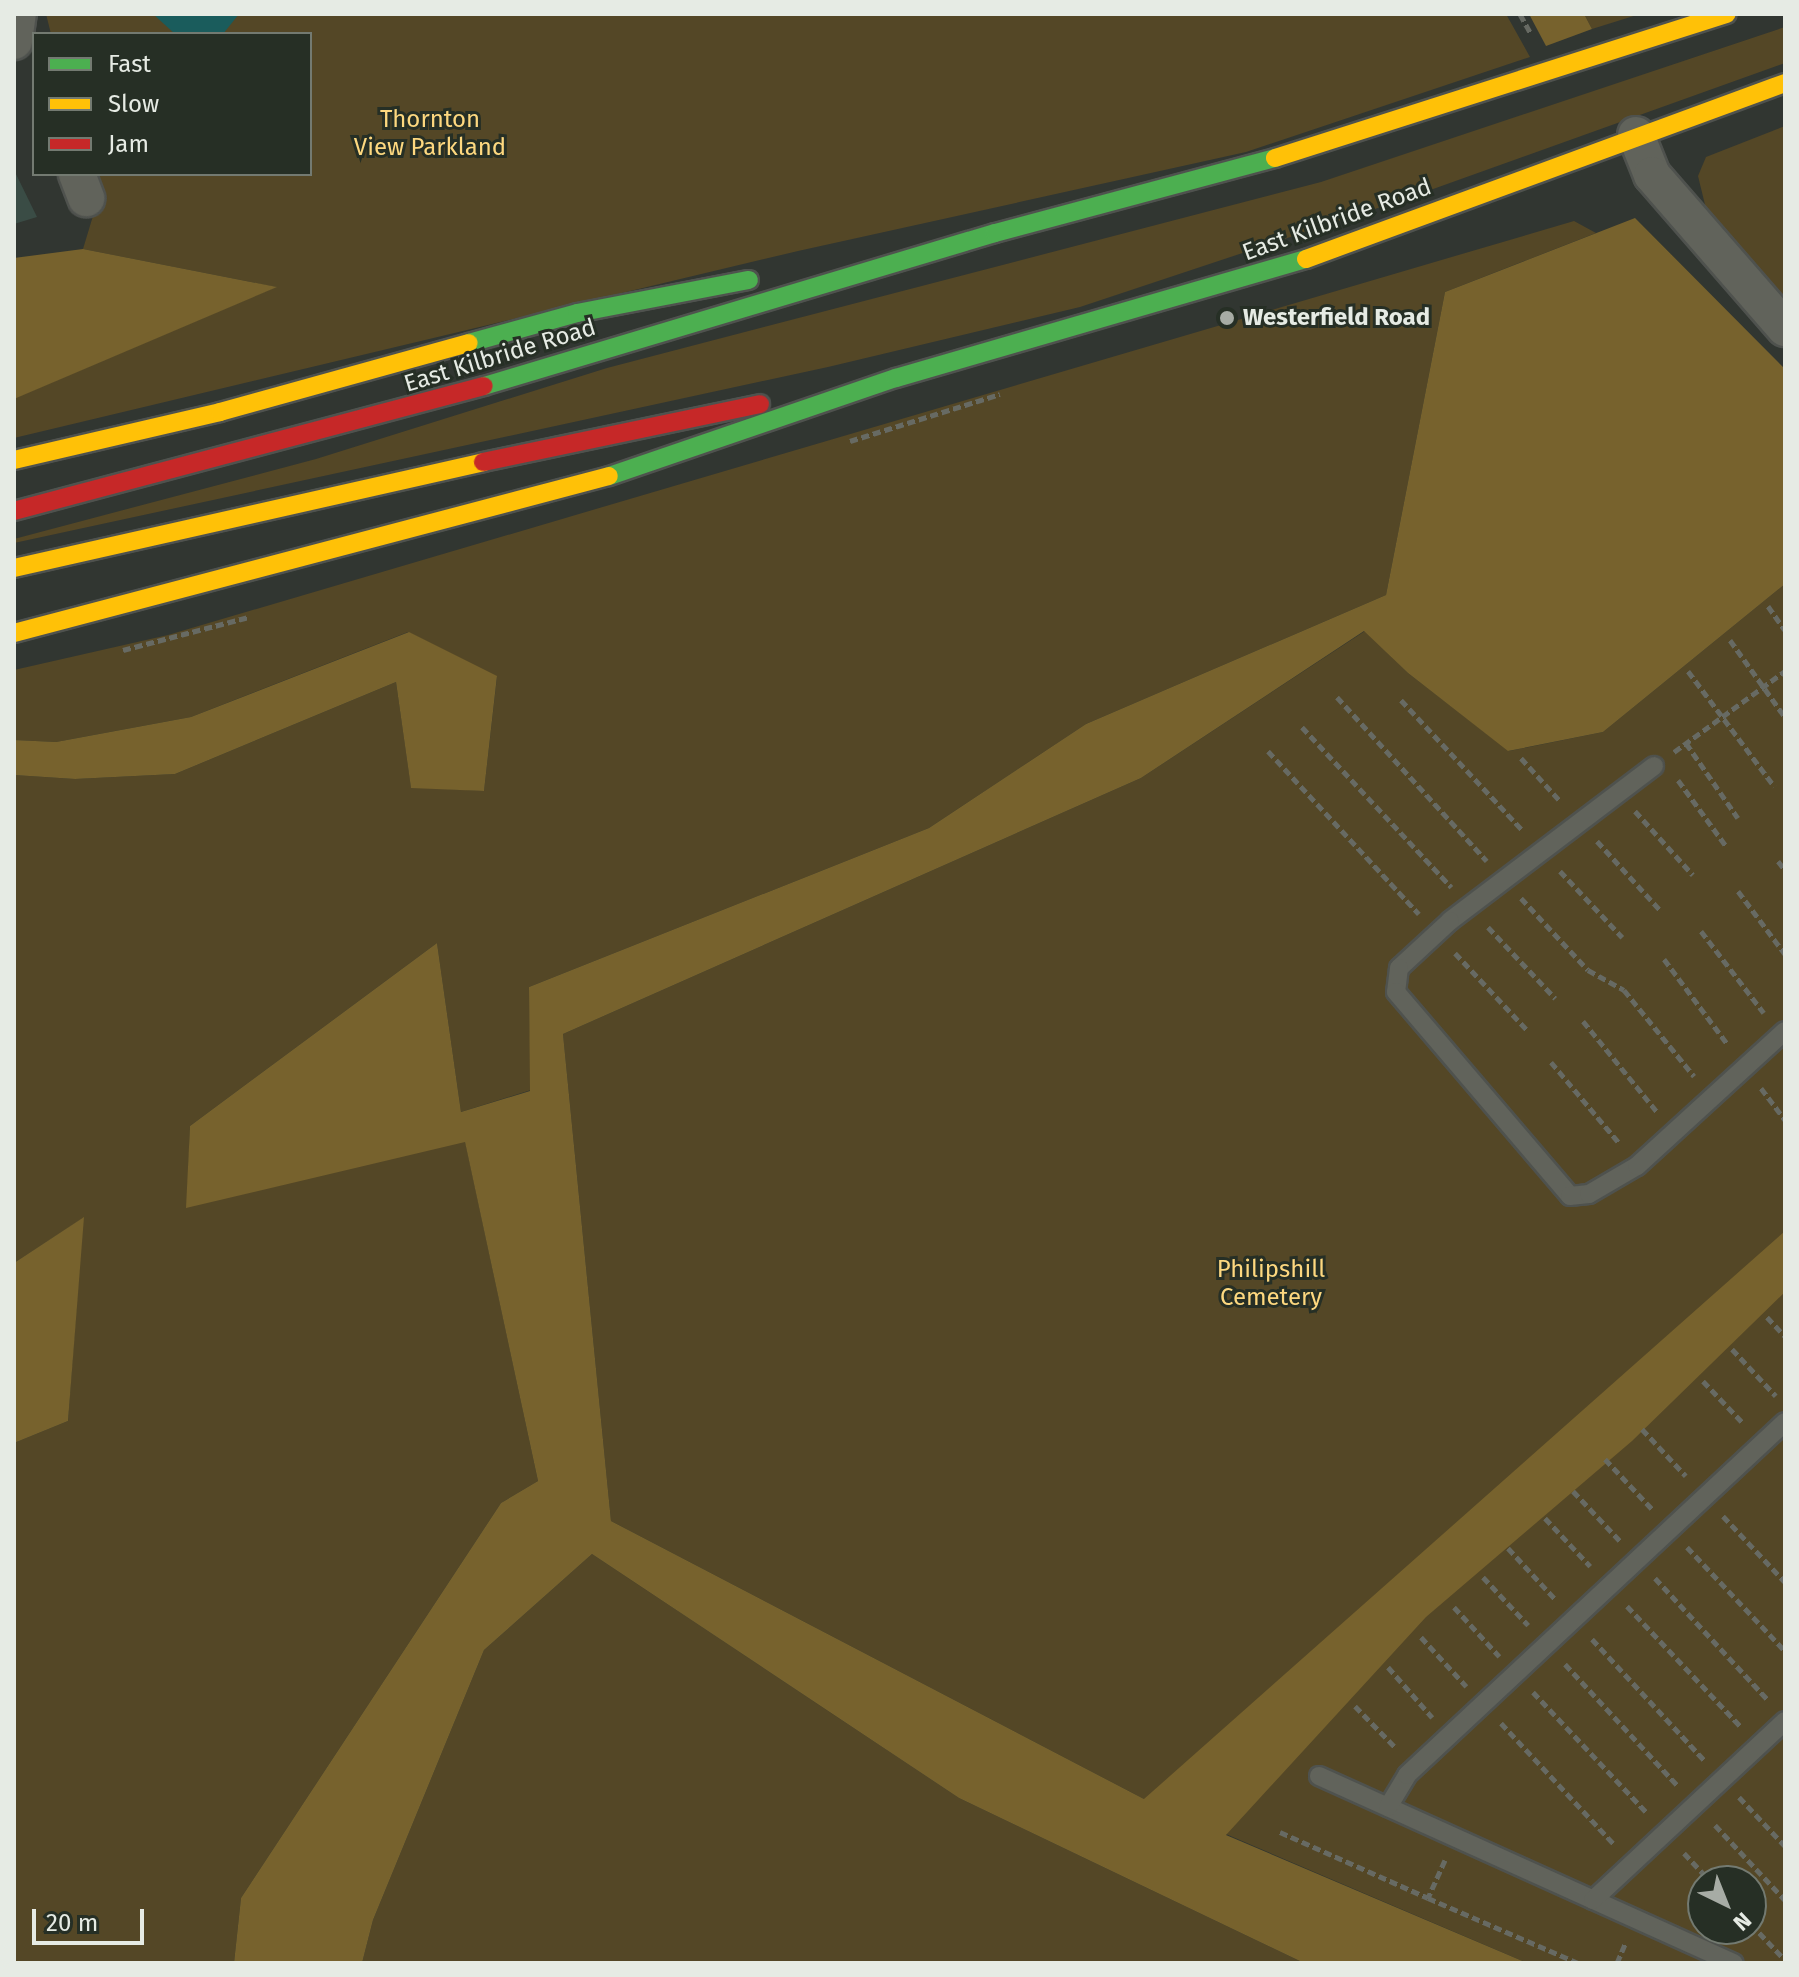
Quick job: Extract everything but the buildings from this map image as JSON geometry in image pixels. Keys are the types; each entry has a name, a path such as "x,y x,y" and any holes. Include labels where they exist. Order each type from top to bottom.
{"main road":[{"name":"East Kilbride Road","path":"14,511 103,492 368,421 995,233 1303,151 1727,14"},
{"name":"East Kilbride Road","path":"14,633 658,463 896,378 1272,272 1636,135 1785,83"},
{"name":"East Kilbride Road","path":"794,271 995,233"},
{"name":"East Kilbride Road","path":"14,460 220,412 577,313 763,277"},
{"name":"East Kilbride Road","path":"14,568 650,425 896,378"}],"street":[{"path":"1636,135 1652,175 1785,328"}],"lane":[{"path":"1659,763 1437,933 1399,968 1396,992 1443,1051 1570,1196 1589,1194 1637,1166 1783,1033"},
{"path":"1388,1807 1415,1768 1785,1422"},
{"path":"1593,1900 1758,1746 1780,1714"},
{"path":"1319,1776 1734,1963"}],"path":[{"path":"1768,606 1785,630"},
{"path":"1730,640 1785,717"},
{"path":"1688,671 1774,786"},
{"path":"1726,846 1659,763 1785,671"},
{"path":"1401,700 1622,937"},
{"path":"1302,727 1555,998"},
{"path":"1686,743 1738,818"},
{"path":"1268,751 1528,1031"},
{"path":"1619,792 1693,875"},
{"path":"1778,861 1785,870"},
{"path":"1738,891 1785,954"},
{"path":"1701,931 1783,1033"},
{"path":"1664,959 1785,1120"},
{"path":"1583,1021 1674,1132"},
{"path":"1551,1062 1637,1166"},
{"path":"1767,1317 1785,1336"},
{"path":"1732,1349 1785,1405"},
{"path":"1605,1459 1785,1651"},
{"path":"1573,1491 1780,1714"},
{"path":"1545,1518 1758,1746"},
{"path":"1508,1548 1785,1846"},
{"path":"1483,1577 1785,1900"},
{"path":"1454,1607 1695,1865"},
{"path":"1421,1637 1632,1864"},
{"path":"1388,1667 1449,1736"},
{"path":"1355,1706 1415,1768"},
{"path":"1280,1832 1578,1963"},
{"path":"1428,1898 1456,1838"},
{"path":"1767,1941 1785,1960"}],"green space":[{"name":"Thornton View Parkland","path":"46,14 1506,14 1530,57 1246,152 798,251 14,438 15,398 276,287 83,249 99,196 94,176 312,176 312,32 50,32"},
{"path":"1584,14 1640,14 1592,29"},
{"path":"1785,27 1785,63 1408,198 1080,307 828,367 14,543 14,539 316,459 607,368 1321,182"},
{"path":"1785,126 1785,304 1710,225 1698,176 1706,157"},
{"path":"1574,221 1596,233 1445,292 1386,595 1086,724 929,828 529,987 531,1090 461,1112 437,943 190,1126 187,1207 465,1141 538,1481 501,1503 241,1898 234,1963 14,1963 14,1443 68,1421 83,1218 14,1263 14,775 75,779 175,774 396,682 411,787 484,791 497,677 408,632 191,717 56,742 14,740 14,670 168,635"},
{"name":"Philipshill Cemetery","path":"1785,584 1785,1963 1527,1963 1144,1799 611,1521 563,1034 1141,778 1365,631 1408,673 1509,751 1603,732"},
{"path":"592,1554 959,1798 1304,1963 362,1963 373,1920 484,1650"}],"shaded area":[{"path":"1529,14 1584,14 1592,29 1546,46"},
{"path":"1635,218 1785,369 1785,584 1603,732 1508,751 1408,673 1364,631 1141,778 563,1034 611,1521 1144,1799 1785,1231 1785,1292 1632,1441 1426,1617 1226,1835 1527,1963 1304,1963 959,1798 592,1554 484,1650 373,1920 362,1963 234,1963 241,1898 501,1503 538,1481 465,1142 186,1208 190,1126 437,943 461,1112 530,1091 529,987 929,828 1086,724 1386,595 1445,292"},
{"path":"83,249 277,287 14,399 14,258"},
{"path":"409,632 497,676 484,791 411,788 396,682 175,774 75,779 14,775 14,740 56,742 191,717"},
{"path":"84,1217 68,1421 14,1443 14,1263"}],"water":[{"path":"153,14 239,14 225,32 173,32"}],"traffic: fast":[{"path":"484,386 995,233 1275,158"},
{"path":"609,476 896,378 1306,259"},
{"path":"469,343 577,313 749,280"}],"traffic: slow":[{"path":"1275,158 1727,14"},
{"path":"1306,259 1785,83"},
{"path":"14,460 220,412 469,343"},
{"path":"14,568 483,462"},
{"path":"14,633 609,476"}],"traffic: jam":[{"path":"14,511 484,386"},
{"path":"483,462 760,404"}],"place":[{"name":"Westerfield Road","path":"1227,318"}]}
